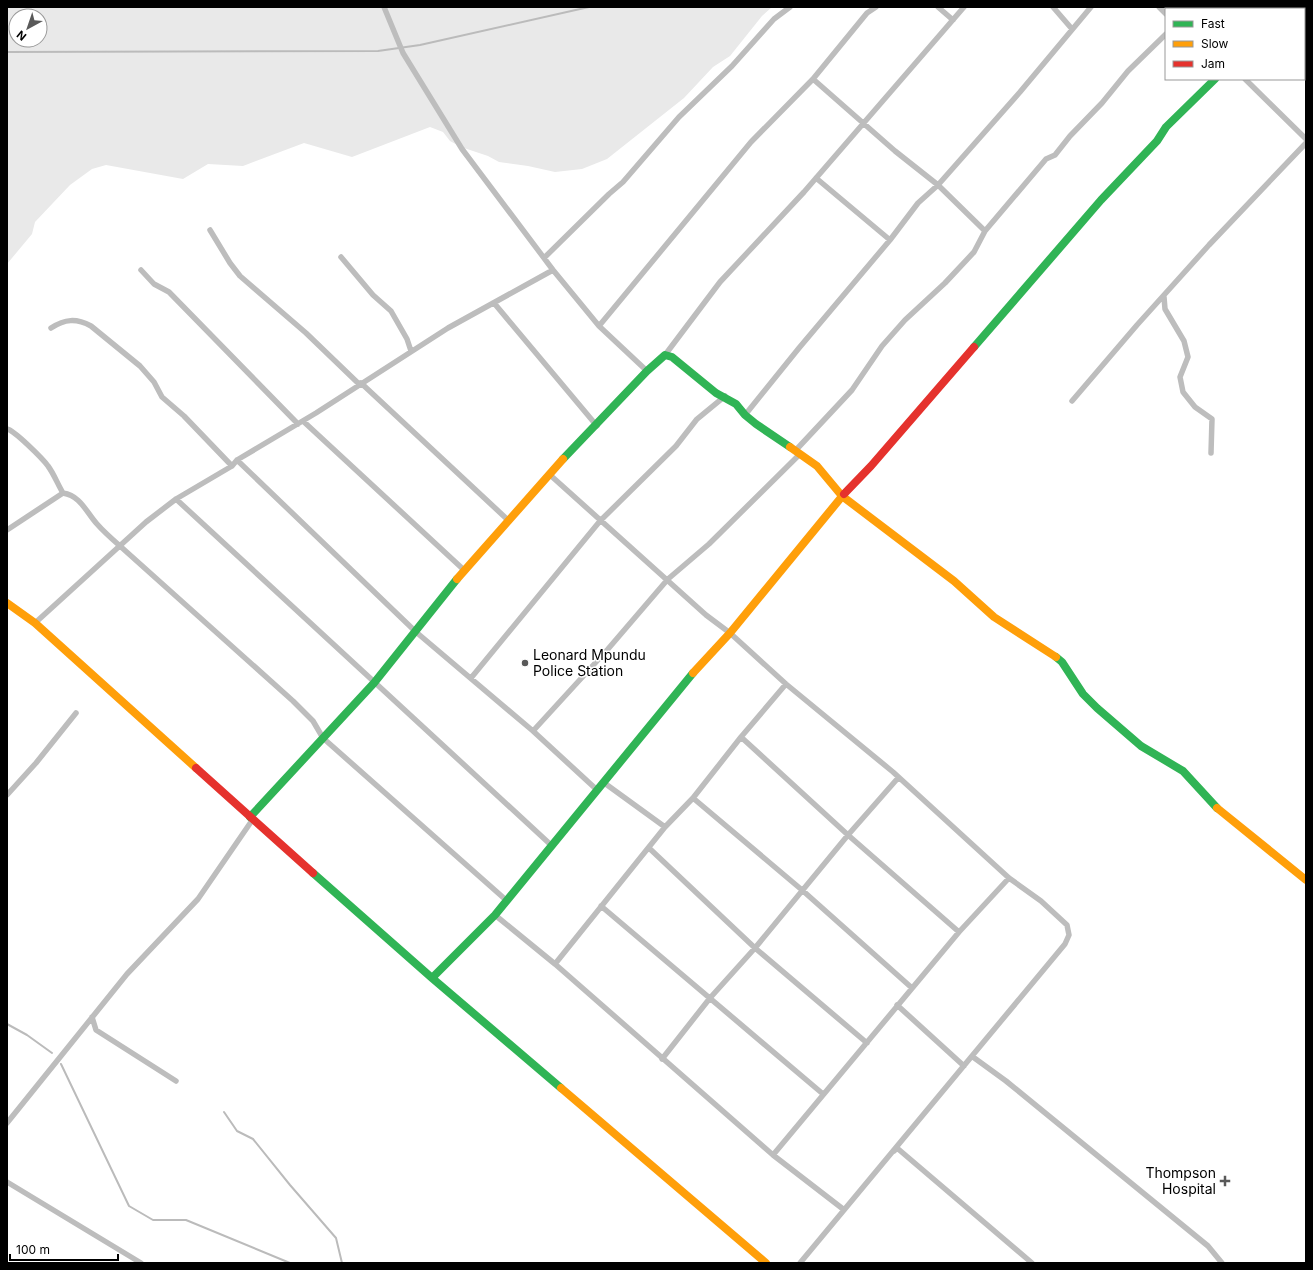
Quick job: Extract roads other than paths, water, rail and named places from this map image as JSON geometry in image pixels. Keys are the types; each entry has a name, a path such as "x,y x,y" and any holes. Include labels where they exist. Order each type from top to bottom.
{"street":[{"path":"384,7 403,53 462,149 553,270 598,326 648,370"},
{"path":"544,258 623,182 679,117 732,66 774,19 790,7"},
{"path":"598,326 752,142 814,79 867,13 876,7"},
{"path":"938,7 953,20"},
{"path":"7,1123 127,974 198,899 252,818 374,683 464,570 509,521 549,474 597,426 648,370 665,355 720,282 816,178 964,7"},
{"path":"1053,7 1072,29"},
{"path":"745,415 890,240 918,203 938,184 1020,92 1091,7"},
{"path":"533,731 608,649 668,579 709,544 798,453 852,390 887,341 974,252 985,231 1046,159 1055,155 1070,136 1102,103 1128,71 1165,35"},
{"path":"814,79 916,169 938,184 985,231"},
{"path":"1206,88 1210,80"},
{"path":"432,978 494,915 596,789 708,655 730,633 842,496 871,466 1101,200 1157,141 1166,127 1214,80"},
{"path":"1246,80 1306,140"},
{"path":"1072,401 1129,333 1306,143"},
{"path":"816,178 890,240"},
{"path":"210,230 230,263 240,276 306,333 509,521"},
{"path":"341,257 373,295 391,311 407,339 410,351"},
{"path":"141,270 154,284 169,292 300,422 464,570"},
{"path":"35,623 120,546 176,498 232,466 237,460 300,422 410,351 553,270"},
{"path":"1164,297 1165,309 1184,341 1188,357 1180,377 1183,392 1194,407 1212,419 1211,453"},
{"path":"494,303 597,426"},
{"path":"51,328 68,320 84,322 91,326 140,366 154,382 162,397 184,416 232,466"},
{"path":"665,355 672,357 716,393 725,396 736,404 745,415 816,466 842,496 954,581 994,617 1056,656 1083,694 1097,708 1141,746 1182,771 1212,802 1306,880"},
{"path":"471,678 600,521 676,446 698,419 725,396"},
{"path":"7,430 11,430 23,440 48,466 63,493 70,495 82,503 97,524 120,546 313,721 323,738 506,900"},
{"path":"237,460 416,632 533,731 596,789"},
{"path":"549,474 600,521 668,579 706,615 730,633 786,684 893,772 1009,878 1041,901 1067,926 1069,935 1065,944 973,1057 800,1263"},
{"path":"7,530 63,493"},
{"path":"176,498 374,683 551,845"},
{"path":"7,603 35,623 432,978 766,1263"},
{"path":"555,964 665,827 693,798 741,737 786,684"},
{"path":"7,795 44,754 76,713"},
{"path":"741,737 848,835 959,932"},
{"path":"662,1059 710,998 755,948 848,835 898,778"},
{"path":"603,782 665,827"},
{"path":"693,798 802,890 912,988"},
{"path":"649,848 755,948 867,1043"},
{"path":"773,1155 867,1043 896,1005 959,932 1009,878"},
{"path":"601,906 823,1094"},
{"path":"494,915 555,964 773,1155 844,1209"},
{"path":"896,1005 964,1066"},
{"path":"92,1017 96,1030 176,1081"},
{"path":"973,1057 1006,1081 1208,1246 1222,1263"},
{"path":"892,1152 897,1148 1032,1263"},
{"path":"7,1182 141,1263"}],"waterway":[{"path":"7,52 378,51 420,45 589,7"},
{"path":"7,1024 27,1035 52,1053"},
{"path":"61,1064 129,1206 153,1220 186,1220 290,1263"},
{"path":"224,1112 237,1131 253,1139 336,1238 342,1263"}],"place":[{"name":"Leonard Mpundu Police Station","path":"525,663"},
{"name":"Thompson Hospital","path":"1225,1181"}]}
